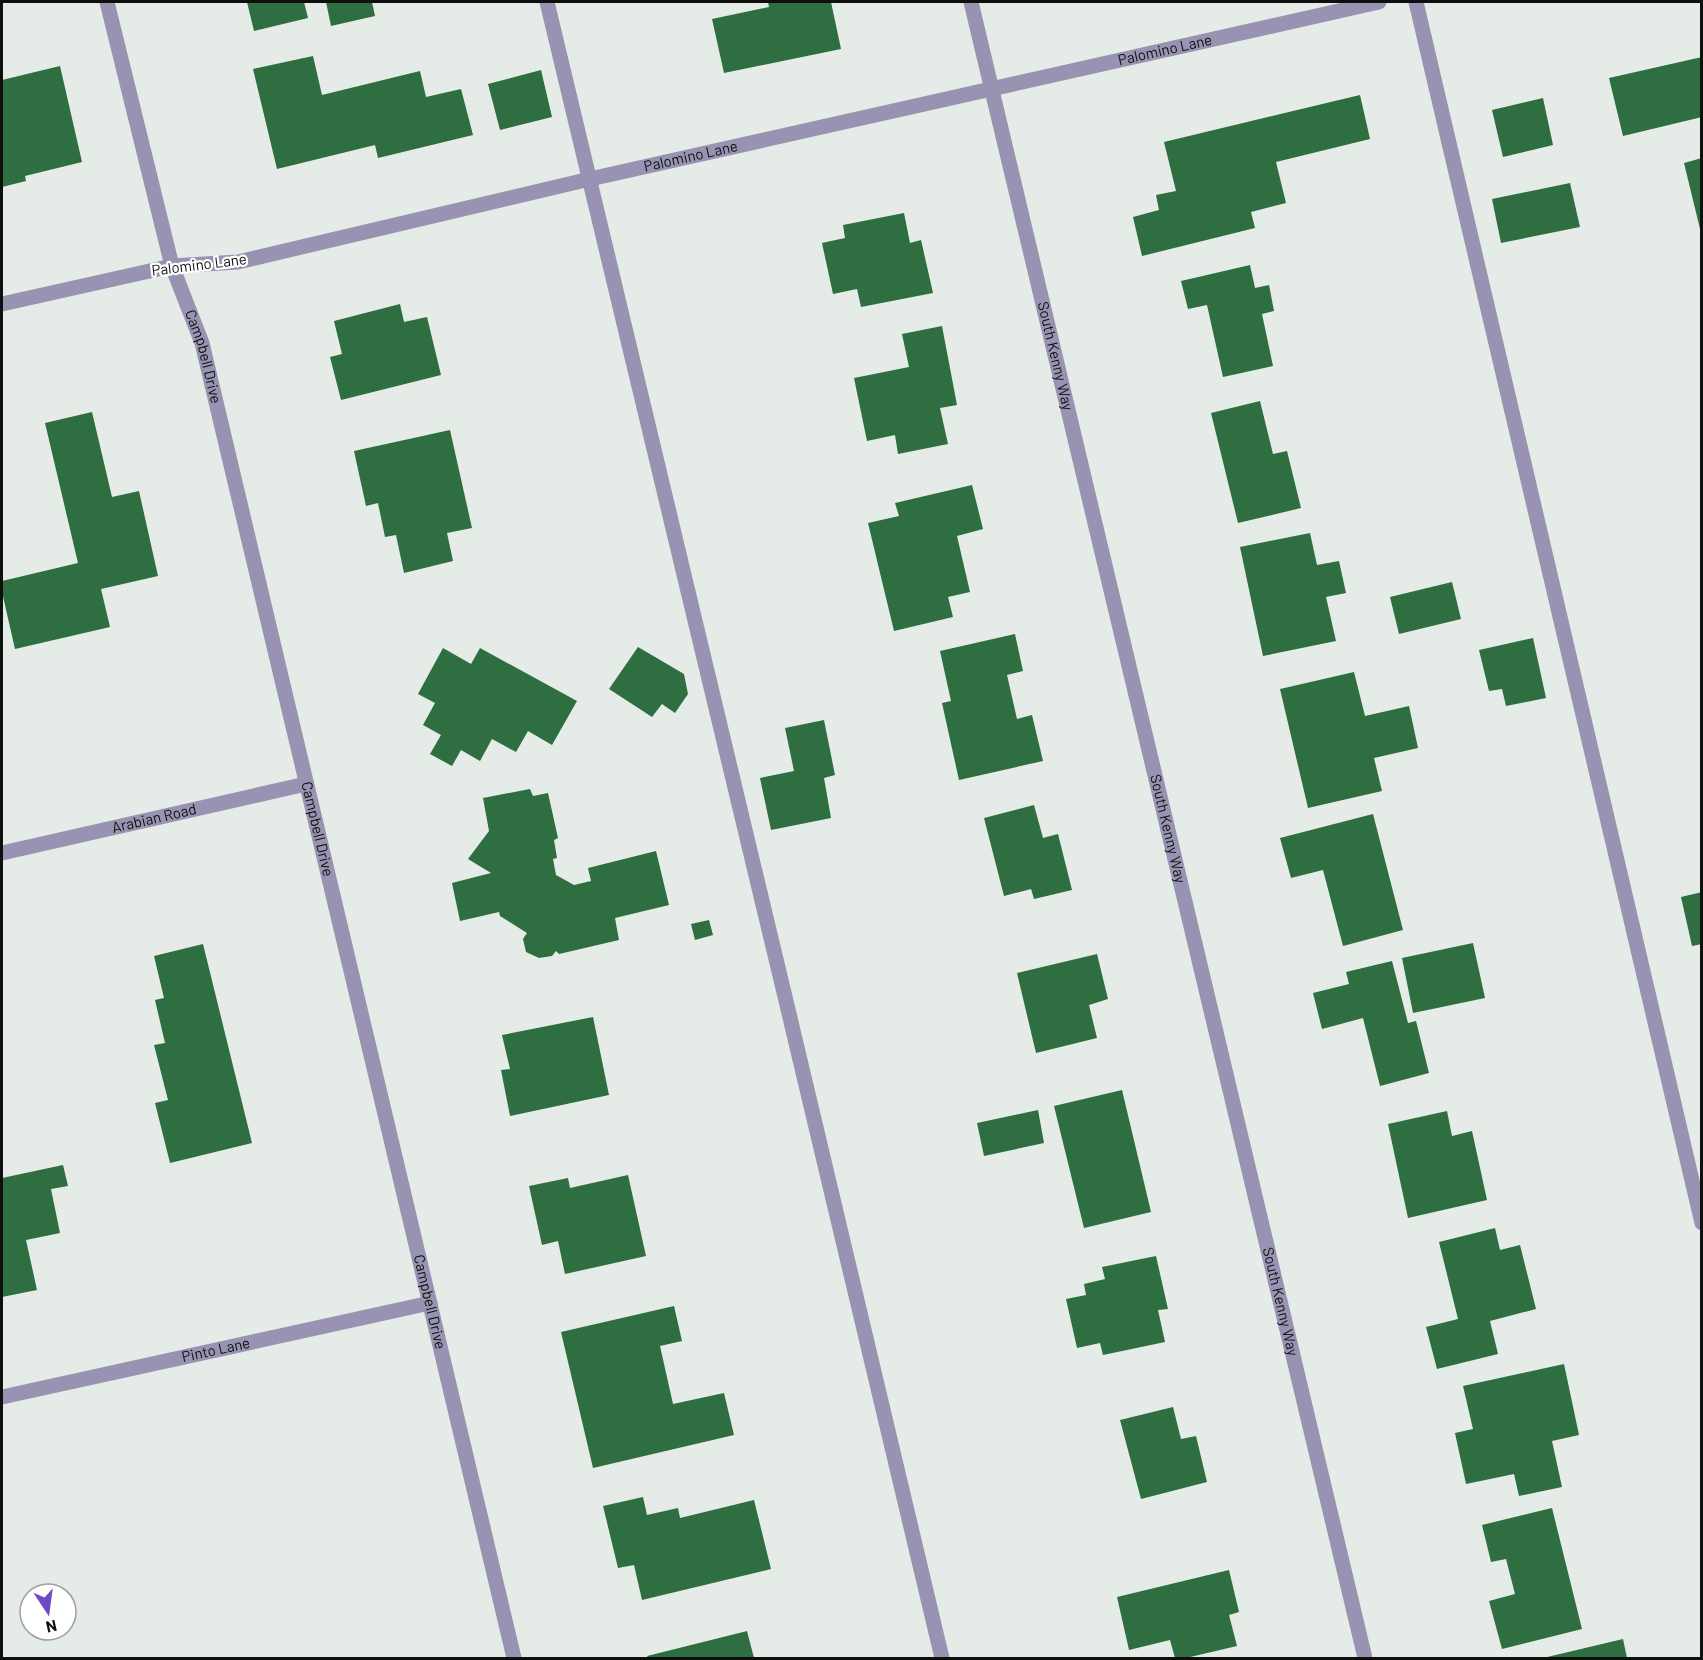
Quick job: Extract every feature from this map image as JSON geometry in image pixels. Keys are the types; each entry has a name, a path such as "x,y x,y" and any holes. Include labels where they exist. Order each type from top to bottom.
{"street":[{"name":"Campbell Drive","path":"107,2 172,266 202,343 514,1659"},
{"path":"547,2 764,904 942,1659"},
{"name":"South Kenny Way","path":"971,2 1365,1659"},
{"name":"Palomino Lane","path":"2,304 172,266 238,262 590,179 1379,2"},
{"path":"1416,2 1701,1223"},
{"name":"Arabian Road","path":"2,853 306,784"},
{"name":"Pinto Lane","path":"2,1397 430,1303"}],"building":[{"path":"247,2 304,2 308,18 254,31"},
{"path":"326,2 372,2 375,16 331,26"},
{"path":"768,2 831,2 841,49 724,73 712,19 769,7"},
{"path":"313,56 322,95 420,71 426,97 461,89 473,135 378,158 375,145 277,169 253,69"},
{"path":"1702,57 1702,117 1623,136 1609,78"},
{"path":"60,66 82,162 25,176 26,181 2,187 2,80"},
{"path":"541,70 552,117 500,130 488,84"},
{"path":"1360,95 1370,139 1276,162 1286,203 1251,212 1255,228 1142,256 1133,217 1159,210 1156,195 1176,191 1164,142"},
{"path":"1543,98 1553,145 1503,157 1492,110"},
{"path":"1702,158 1702,233 1701,233 1684,163"},
{"path":"1570,183 1580,227 1501,243 1492,199"},
{"path":"904,213 910,243 921,240 933,293 861,307 857,289 833,294 822,243 845,238 843,225"},
{"path":"1250,265 1255,288 1269,285 1274,311 1262,314 1273,366 1223,377 1207,305 1188,309 1181,281"},
{"path":"400,304 404,322 427,317 441,375 341,400 330,357 342,354 334,321"},
{"path":"942,326 957,405 940,408 948,444 898,454 895,435 867,441 854,378 909,367 902,334"},
{"path":"1260,401 1273,454 1287,451 1301,508 1238,523 1211,413"},
{"path":"92,412 112,497 139,491 158,576 101,589 110,627 15,649 2,592 2,581 78,563 45,423"},
{"path":"450,430 472,528 447,533 453,561 404,573 396,535 385,537 378,503 366,506 354,451"},
{"path":"972,485 983,529 957,536 970,592 948,597 953,617 894,631 868,523 899,516 895,503"},
{"path":"1310,533 1317,565 1339,561 1346,593 1326,597 1336,641 1263,656 1240,547"},
{"path":"1452,582 1461,619 1399,634 1390,597"},
{"path":"1015,634 1023,671 1007,675 1017,719 1032,715 1043,761 959,780 942,703 951,701 940,651"},
{"path":"1533,638 1546,698 1506,706 1502,689 1489,691 1479,650"},
{"path":"638,647 684,674 688,694 675,713 662,704 652,717 609,689"},
{"path":"443,648 471,664 480,648 577,701 552,745 528,731 516,752 492,739 480,761 461,750 452,766 430,754 441,735 423,725 435,703 418,694"},
{"path":"1354,672 1365,716 1409,706 1418,748 1374,758 1382,791 1308,808 1280,689"},
{"path":"824,720 835,775 824,778 831,818 771,830 760,778 794,771 785,728"},
{"path":"530,789 533,796 548,793 558,838 554,840 557,858 553,859 556,875 574,885 591,881 588,868 656,851 669,905 615,918 619,940 559,954 556,951 552,956 539,958 526,952 523,939 527,933 500,916 499,912 460,921 452,883 491,873 468,859 489,831 483,798"},
{"path":"1034,805 1043,838 1058,834 1072,890 1034,899 1031,889 1004,896 984,818"},
{"path":"1373,814 1403,930 1343,946 1323,870 1291,878 1280,838"},
{"path":"1702,892 1702,944 1692,946 1681,897"},
{"path":"709,920 713,935 695,940 691,924"},
{"path":"1473,943 1485,998 1413,1013 1402,958"},
{"path":"203,944 252,1143 170,1163 155,1103 168,1100 154,1045 165,1043 155,1000 164,998 154,956"},
{"path":"1097,954 1108,999 1089,1005 1097,1038 1036,1053 1017,973"},
{"path":"1392,961 1408,1023 1416,1021 1429,1073 1380,1086 1363,1018 1322,1029 1313,993 1349,984 1346,972"},
{"path":"593,1017 609,1095 510,1116 501,1070 510,1069 502,1035"},
{"path":"1122,1090 1151,1212 1084,1228 1054,1106"},
{"path":"1038,1110 1044,1143 984,1156 977,1123"},
{"path":"1447,1111 1452,1136 1472,1131 1487,1200 1408,1218 1388,1124"},
{"path":"63,1165 68,1186 51,1189 60,1233 26,1240 37,1290 2,1297 2,1178"},
{"path":"628,1175 646,1256 565,1274 558,1241 542,1245 529,1186 568,1178 570,1188"},
{"path":"1495,1228 1500,1250 1520,1245 1536,1309 1490,1321 1498,1354 1437,1369 1426,1327 1458,1319 1439,1242"},
{"path":"1156,1256 1168,1309 1158,1310 1165,1342 1103,1355 1100,1343 1077,1348 1066,1299 1086,1295 1084,1284 1105,1279 1102,1267"},
{"path":"674,1306 682,1341 660,1346 673,1404 724,1393 734,1435 593,1468 561,1332"},
{"path":"1564,1364 1579,1435 1552,1441 1562,1487 1519,1496 1514,1474 1466,1484 1455,1433 1473,1429 1463,1386"},
{"path":"1173,1407 1181,1439 1196,1436 1207,1482 1141,1499 1120,1420"},
{"path":"643,1497 647,1515 678,1508 680,1518 754,1500 771,1569 642,1600 634,1565 618,1568 603,1506"},
{"path":"1552,1508 1582,1629 1502,1649 1489,1601 1515,1594 1506,1559 1491,1562 1482,1525"},
{"path":"1229,1570 1239,1612 1229,1615 1237,1646 1186,1658 1175,1658 1170,1640 1129,1650 1117,1597"},
{"path":"747,1631 754,1658 648,1658 647,1656"},
{"path":"1623,1639 1627,1658 1543,1658"}]}
